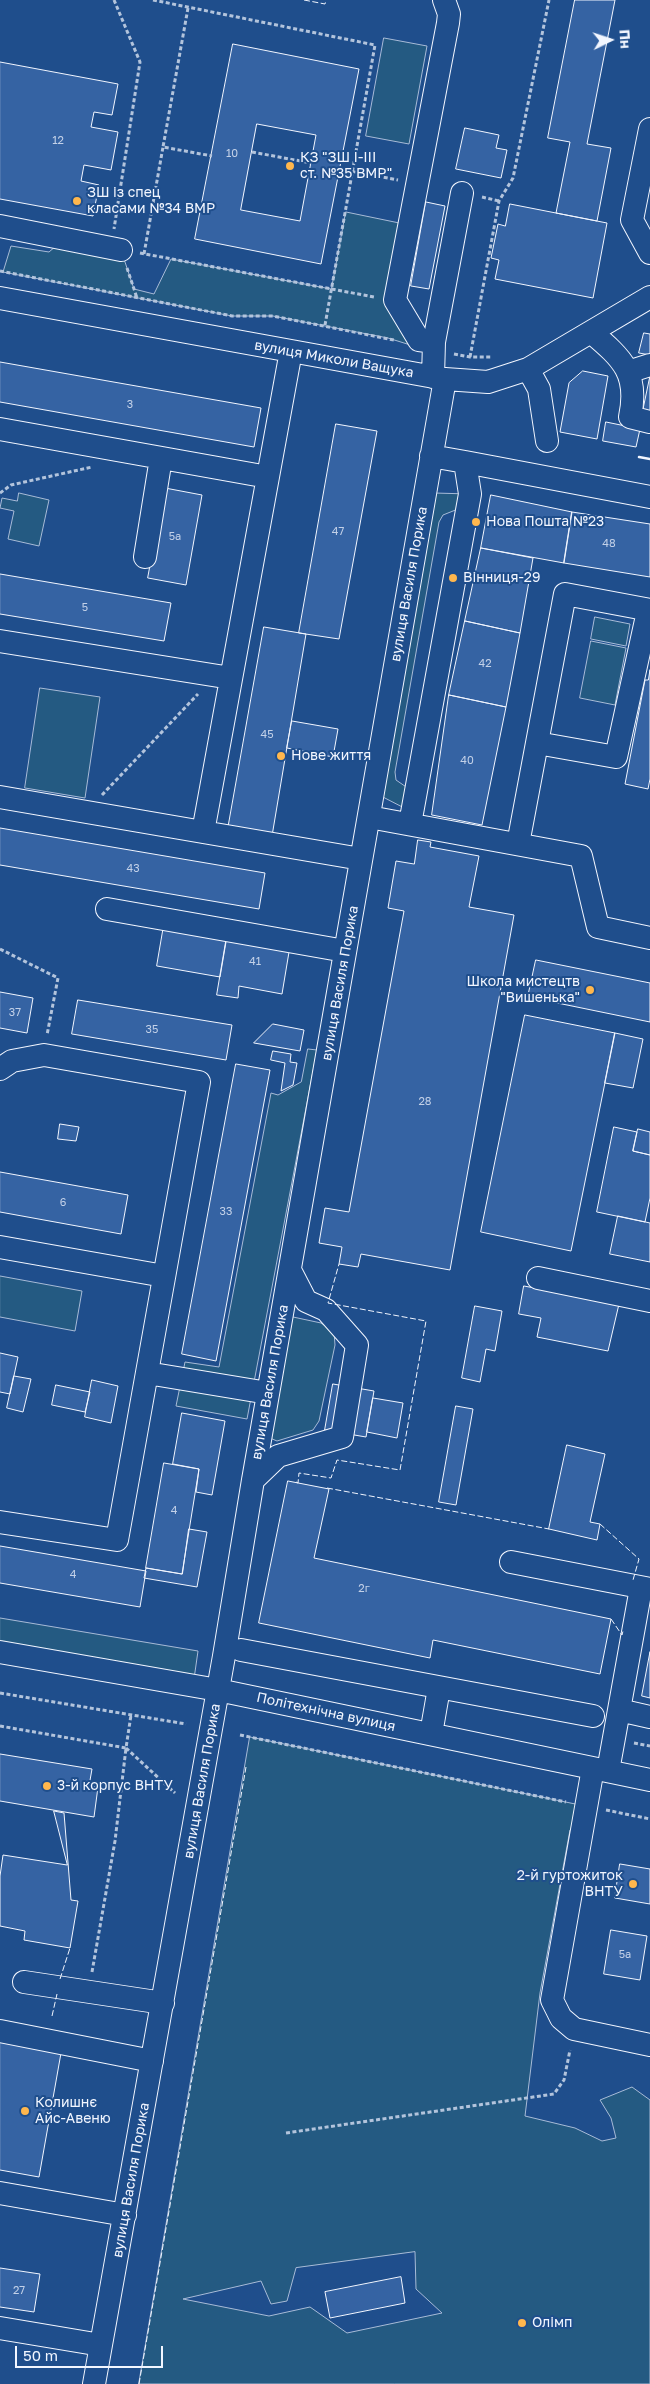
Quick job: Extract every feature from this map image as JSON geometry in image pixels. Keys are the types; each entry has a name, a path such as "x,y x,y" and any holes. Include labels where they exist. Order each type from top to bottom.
{"street":[{"path":"434,346 419,340 395,300 448,23 449,14 444,0"},
{"path":"650,129 632,220 650,252"},
{"name":"вулиця Василя Порика","path":"94,2384 218,1690 431,456 439,378 434,346 462,194"},
{"path":"0,226 120,250"},
{"name":"вулиця Миколи Ващука","path":"0,298 439,378 488,382 528,369 650,297"},
{"path":"592,332 619,358 628,372 633,384 633,401 630,417 650,422"},
{"path":"203,832 223,676 268,477 291,351"},
{"path":"628,372 650,365"},
{"path":"528,369 539,389 547,441"},
{"path":"0,429 268,477"},
{"path":"431,456 650,497"},
{"path":"145,558 161,458"},
{"path":"410,824 470,494 465,462"},
{"path":"518,844 565,594 649,610 616,756 537,743"},
{"path":"0,641 223,676"},
{"path":"0,797 361,859"},
{"path":"369,817 581,856 598,927 650,938"},
{"path":"107,909 345,951"},
{"path":"0,1069 12,1061 44,1055 199,1082 117,1540 0,1522"},
{"path":"0,1247 164,1276"},
{"path":"253,1480 278,1456 342,1437 357,1345 326,1310 306,1301 290,1270"},
{"path":"538,1278 650,1301"},
{"path":"147,1373 268,1393"},
{"path":"512,1562 646,1588 619,1710 600,1770 585,1806 552,2000 561,2018 574,2029 650,2045"},
{"path":"241,1650 592,1716"},
{"name":"Політехнічна вулиця","path":"0,1652 218,1690 650,1780"},
{"path":"431,1734 439,1688"},
{"path":"619,1710 650,1717"},
{"path":"24,1982 163,2003"},
{"path":"0,2031 152,2061"},
{"path":"0,2193 125,2215"},
{"path":"0,2328 102,2346"}],"path":[{"path":"114,0 140,62 113,228 146,324"},
{"path":"153,0 375,45 325,325"},
{"path":"470,357 499,201 513,178 549,0"},
{"path":"144,254 188,8"},
{"path":"163,147 212,156"},
{"path":"252,152 311,163"},
{"path":"120,250 395,300"},
{"path":"0,271 232,316 273,316 396,340"},
{"path":"434,346 470,357 495,357"},
{"path":"0,493 11,485 93,467"},
{"path":"86,812 223,676"},
{"path":"0,948 58,978 44,1055"},
{"path":"0,1692 186,1724"},
{"path":"88,1992 115,1841 131,1715"},
{"path":"0,1726 126,1748 175,1793"},
{"path":"240,1735 650,1819"},
{"path":"286,2133 554,2094 564,2080 574,2029"}],"shaded area":[{"path":"384,38 427,46 409,144 366,136"},
{"path":"346,212 409,225 395,300 420,348 388,338 273,316 232,316 3,272 11,246 49,252 64,239 121,250 134,289 154,294 171,259 331,289"},
{"path":"19,493 49,500 39,546 8,539 14,511 0,508 2,498 17,501"},
{"path":"434,493 470,494 468,505 443,515 439,522 395,772 396,780 415,793 412,812 379,795"},
{"path":"595,617 630,624 626,646 591,639"},
{"path":"591,641 626,648 615,705 580,698"},
{"path":"40,688 100,697 85,798 25,788"},
{"path":"308,1049 317,1050 247,1419 176,1406 185,1362 219,1367 271,1093 278,1095 301,1082"},
{"path":"0,1276 82,1291 75,1331 0,1317"},
{"path":"293,1317 321,1323 334,1332 335,1345 319,1421 313,1430 277,1441 270,1438"},
{"path":"0,1618 198,1651 193,1686 0,1652"},
{"path":"250,1737 585,1806 580,1832 570,1830 540,1993 525,2116 575,2128 602,2141 616,2138 611,2118 600,2100 632,2087 650,2100 650,2384 139,2384","holes":["415,2252 416,2289 442,2313 347,2333 310,2307 269,2316 183,2299 261,2281 271,2304 287,2301 296,2268"]}],"building":[{"path":"575,0 615,0 587,144 611,148 597,221 556,213 570,142 548,138"},
{"path":"233,44 359,69 321,264 195,239","holes":["257,124 316,135 300,221 241,210"]},
{"path":"0,62 118,84 112,115 94,112 91,127 118,132 111,170 84,165 81,181 99,185 93,216 0,199"},
{"path":"465,128 499,135 496,148 507,150 501,178 456,169"},
{"path":"426,202 445,206 429,289 411,286"},
{"path":"510,204 607,223 593,298 495,279 499,260 491,258 498,224 505,226"},
{"path":"644,333 650,334 650,355 639,353"},
{"path":"0,362 261,408 254,447 0,402"},
{"path":"583,371 608,376 597,439 560,432 569,383"},
{"path":"650,376 650,412 643,411"},
{"path":"606,422 640,429 636,447 603,441"},
{"path":"336,424 377,431 339,639 299,633"},
{"path":"165,488 202,495 186,585 148,578"},
{"path":"491,495 572,512 564,563 481,548"},
{"path":"572,512 650,524 650,577 564,563"},
{"path":"481,548 533,558 520,633 465,621"},
{"path":"0,574 171,603 164,641 0,614"},
{"path":"465,621 520,633 506,707 449,695"},
{"path":"264,627 306,634 272,836 228,829"},
{"path":"650,670 650,779 648,789 625,784 645,680 648,680"},
{"path":"449,695 506,707 482,825 432,815"},
{"path":"292,721 338,729 333,757 287,748"},
{"path":"0,828 265,873 259,909 0,865"},
{"path":"418,840 431,842 430,847 479,856 469,907 514,915 450,1270 361,1254 358,1267 339,1264 342,1247 319,1243 325,1208 349,1212 404,911 388,908 396,861 414,864"},
{"path":"164,925 227,936 220,977 157,966"},
{"path":"227,936 290,946 282,994 239,986 238,998 217,995"},
{"name":"Школа мистецтв \"Вишенька\"","path":"536,960 650,983 650,1022 528,997"},
{"path":"0,992 33,998 27,1033 0,1028"},
{"path":"78,1000 232,1025 226,1060 72,1034"},
{"path":"525,1015 615,1033 571,1251 481,1232"},
{"path":"273,1024 304,1030 300,1051 254,1043"},
{"path":"615,1033 643,1039 633,1088 605,1083"},
{"path":"273,1051 291,1054 290,1062 297,1063 293,1085 281,1091 285,1063 271,1060"},
{"path":"236,1064 270,1070 216,1361 182,1354"},
{"path":"60,1124 79,1127 76,1141 58,1139"},
{"path":"614,1127 637,1132 633,1151 650,1155 650,1198 645,1222 597,1212"},
{"path":"638,1129 650,1132 650,1155 633,1151"},
{"path":"0,1172 128,1195 121,1234 0,1212"},
{"path":"618,1216 650,1223 650,1262 610,1254"},
{"path":"524,1286 619,1304 608,1351 537,1337 541,1318 519,1314"},
{"path":"475,1306 502,1311 495,1351 486,1349 480,1382 462,1378"},
{"path":"0,1353 18,1357 10,1394 0,1392"},
{"path":"14,1376 31,1379 23,1412 7,1408"},
{"path":"92,1380 118,1386 111,1423 85,1417"},
{"path":"333,1384 374,1391 366,1437 325,1430"},
{"path":"56,1385 90,1392 85,1412 52,1405"},
{"path":"373,1398 403,1403 397,1438 367,1432"},
{"path":"456,1406 473,1409 456,1505 439,1502"},
{"path":"182,1413 225,1421 212,1495 196,1492 199,1469 173,1464"},
{"path":"567,1445 605,1454 590,1522 600,1524 597,1540 549,1529"},
{"path":"164,1463 199,1469 182,1574 146,1568"},
{"path":"288,1481 329,1489 314,1558 611,1619 600,1674 433,1640 430,1658 259,1623"},
{"path":"189,1529 207,1532 197,1587 144,1578 146,1568 182,1574"},
{"path":"0,1546 146,1571 140,1607 0,1583"},
{"path":"650,1652 650,1698 642,1696"},
{"name":"3-й корпус ВНТУ","path":"0,1754 92,1769 89,1786 98,1787 94,1817 0,1801"},
{"path":"54,1811 64,1813 71,1900 78,1901 70,1948 24,1940 25,1931 0,1926 0,1876 3,1855 67,1865"},
{"name":"2-й гуртожиток ВНТУ","path":"620,1864 650,1869 650,1904 615,1898"},
{"path":"611,1930 647,1936 640,1980 604,1974"},
{"name":"Колишнє Айс-Авеню","path":"0,2042 61,2053 39,2177 0,2170"},
{"path":"0,2268 40,2274 34,2312 0,2307"},
{"path":"401,2277 405,2303 330,2318 325,2292"}],"fence":[{"path":"304,0 325,4 326,0"},
{"path":"296,1482 298,1483 299,1473 331,1478 337,1460 400,1470 426,1321 328,1303 339,1264"},
{"path":"327,1488 549,1529"},
{"path":"600,1524 639,1559 633,1580"},
{"path":"611,1619 622,1635 623,1631"},
{"path":"139,2384 246,1767"},
{"path":"60,1979 70,1948"},
{"path":"52,2016 57,1994"}],"wall":[{"path":"639,457 650,459"}],"place":[{"name":"КЗ \"ЗШ І-ІІІ ст. №35 ВМР\"","path":"290,166"},
{"name":"ЗШ із спец класами №34 ВМР","path":"77,201"},
{"name":"Нова Пошта №23","path":"476,522"},
{"name":"Вінниця-29","path":"453,578"},
{"name":"Нове життя","path":"281,756"},
{"name":"Школа мистецтв \"Вишенька\"","path":"590,990"},
{"name":"3-й корпус ВНТУ","path":"47,1786"},
{"name":"2-й гуртожиток ВНТУ","path":"633,1884"},
{"name":"Колишнє Айс-Авеню","path":"25,2111"},
{"name":"Олімп","path":"522,2323"}]}
